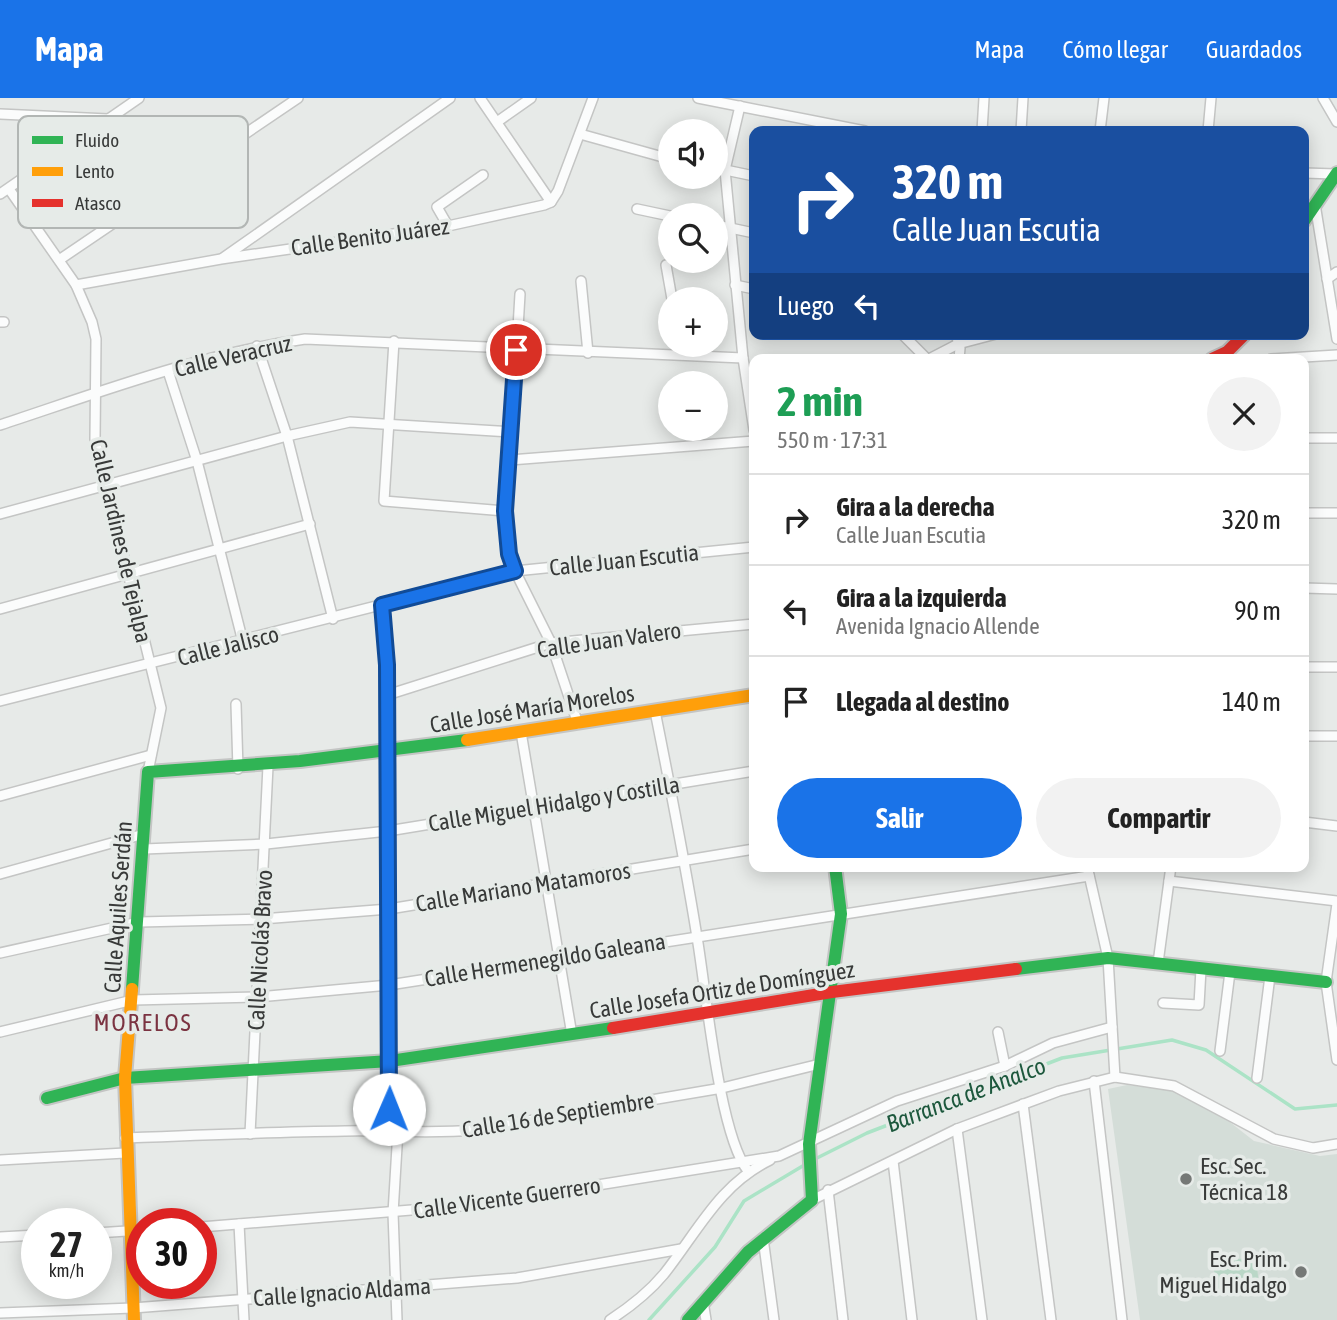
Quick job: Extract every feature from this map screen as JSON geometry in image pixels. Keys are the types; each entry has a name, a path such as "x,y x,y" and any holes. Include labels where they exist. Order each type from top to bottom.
{"street":[{"path":"114,116 139,98"},
{"path":"248,132 298,98"},
{"path":"221,258 450,98"},
{"path":"480,98 551,202"},
{"path":"496,122 531,98"},
{"path":"551,202 593,98"},
{"path":"698,98 840,126"},
{"path":"982,126 984,98"},
{"path":"1021,126 1023,98"},
{"path":"1101,126 1104,98"},
{"path":"1208,126 1211,98"},
{"path":"1323,98 1337,122"},
{"path":"728,144 740,106"},
{"path":"0,114 36,116"},
{"path":"580,134 658,156"},
{"path":"728,171 749,175"},
{"path":"1309,173 1336,174"},
{"path":"1309,212 1336,174"},
{"path":"448,226 437,207 483,175"},
{"path":"0,194 18,182"},
{"name":"Calle Jardines de Tejalpa","path":"9,188 18,201"},
{"path":"723,189 743,358 749,385"},
{"name":"Calle Benito Juárez","path":"76,285 221,258 448,226 551,202"},
{"path":"1315,202 1337,339"},
{"path":"637,209 658,213"},
{"name":"Calle Jardines de Tejalpa","path":"37,228 76,285 88,311 96,339 94,439 161,708"},
{"path":"59,260 106,228"},
{"path":"730,228 749,232"},
{"path":"1327,279 1337,272"},
{"path":"581,281 589,353"},
{"path":"735,285 749,288"},
{"path":"520,294 505,511 509,554 551,643 578,724"},
{"name":"Calle Veracruz","path":"0,425 168,371 257,346 305,339 394,341 589,353 658,351"},
{"path":"908,340 923,354"},
{"path":"935,354 956,340"},
{"path":"1224,354 1239,340"},
{"path":"394,341 384,501 505,511"},
{"path":"257,346 287,436 333,619"},
{"path":"1309,357 1337,355"},
{"name":"Calle Veracruz","path":"728,356 743,358"},
{"path":"168,371 197,461 243,642"},
{"path":"0,514 287,436 350,422 512,432"},
{"path":"1309,438 1337,438"},
{"path":"510,460 749,441"},
{"path":"1309,513 1337,513"},
{"path":"0,609 310,524"},
{"name":"Calle Juan Escutia","path":"333,619 515,571 749,548"},
{"path":"1309,589 1337,589"},
{"path":"382,605 387,695 390,1060 395,1130 393,1213 397,1320"},
{"name":"Calle Jalisco","path":"0,701 333,619"},
{"name":"Calle Juan Valero","path":"387,695 551,643 749,624"},
{"path":"1309,667 1337,667"},
{"name":"Calle José María Morelos","path":"148,772 238,769 387,754 749,696"},
{"path":"236,705 238,769"},
{"name":"Calle Aquiles Serdán","path":"132,1208 125,1153 125,1078 139,922 148,772 161,708"},
{"path":"655,711 733,1143 748,1171"},
{"path":"520,732 572,1035"},
{"path":"1309,736 1337,736"},
{"path":"0,796 151,755"},
{"name":"Calle Nicolás Bravo","path":"250,1134 268,766"},
{"name":"Calle Miguel Hidalgo y Costilla","path":"144,849 266,844 388,831 749,772"},
{"path":"1309,823 1337,826"},
{"path":"0,874 144,834"},
{"name":"Calle Mariano Matamoros","path":"0,953 139,922 262,919 389,909 749,850"},
{"path":"811,1197 809,1149 841,914 836,872"},
{"name":"Calle Hermenegildo Galeana","path":"0,1032 133,1000 258,997 389,985 559,959 697,934 841,914 1082,872"},
{"path":"1088,872 1108,958 1115,1077"},
{"path":"1158,963 1170,872"},
{"path":"1169,881 1337,902 1326,982 1337,1060"},
{"name":"Calle Josefa Ortiz de Domínguez","path":"47,1098 125,1078 390,1060 572,1035 832,992 1108,958 1326,982"},
{"path":"1163,1003 1199,1005 1201,969"},
{"path":"1220,1051 1230,972"},
{"path":"1257,1078 1270,976"},
{"name":"Calle Vicente Guerrero","path":"217,1226 473,1205 779,1156 809,1149 897,1101 1005,1066 1053,1043 1112,1027"},
{"path":"998,1032 1005,1066"},
{"name":"Calle 16 de Septiembre","path":"125,1138 395,1130 434,1134 474,1130 722,1088 820,1065"},
{"path":"688,1320 763,1238 811,1197 957,1129 1094,1081 1115,1077 1174,1086 1274,1139 1313,1148 1337,1144"},
{"path":"1094,1081 1122,1320"},
{"path":"1023,1104 1051,1320"},
{"path":"957,1129 982,1320"},
{"path":"0,1160 125,1153"},
{"path":"610,1320 636,1302 663,1275 714,1204 748,1171 779,1156"},
{"path":"892,1161 912,1320"},
{"path":"828,1190 843,1320"},
{"path":"239,1224 244,1320"},
{"path":"0,1237 21,1236"},
{"path":"763,1238 774,1320"},
{"name":"Calle Ignacio Aldama","path":"0,1313 133,1314 243,1299 517,1278 681,1249"},
{"path":"703,1301 706,1320"}],"shaded area":[{"name":"Esc. Sec. Técnica 18","path":"1127,1085 1175,1091 1208,1105 1254,1141 1320,1156 1337,1154 1337,1320 1140,1320 1108,1089"}],"green space":[{"path":"1256,1257 1259,1286 1217,1292 1213,1262"}],"waterway":[{"name":"Barranca de Analco","path":"813,1160 867,1133 1062,1058 1172,1040 1206,1050 1295,1109 1337,1105"},
{"name":"Barranca de Analco","path":"649,1320 715,1247 744,1201 806,1164"}],"traffic: fast":[{"path":"1309,214 1337,173"},
{"path":"132,989 148,772 300,761 467,740"},
{"path":"688,1320 748,1252 812,1200 809,1144 841,914 836,872"},
{"path":"1016,969 1108,958 1326,982"},
{"path":"47,1098 125,1078 390,1061 613,1028"}],"traffic: slow":[{"path":"467,740 749,696"},
{"path":"132,989 125,1078 134,1320"}],"traffic: jam":[{"path":"1223,354 1239,340"},
{"path":"613,1028 832,992 1016,969"}],"place":[{"name":"Esc. Sec. Técnica 18","path":"1186,1179"},
{"name":"Esc. Prim. Miguel Hidalgo","path":"1301,1272"}],"district":[{"name":"MORELOS","path":"143,1023"}],"route":[{"path":"389,1109 387,665 382,605 515,571 509,554 505,511 516,350"}]}
